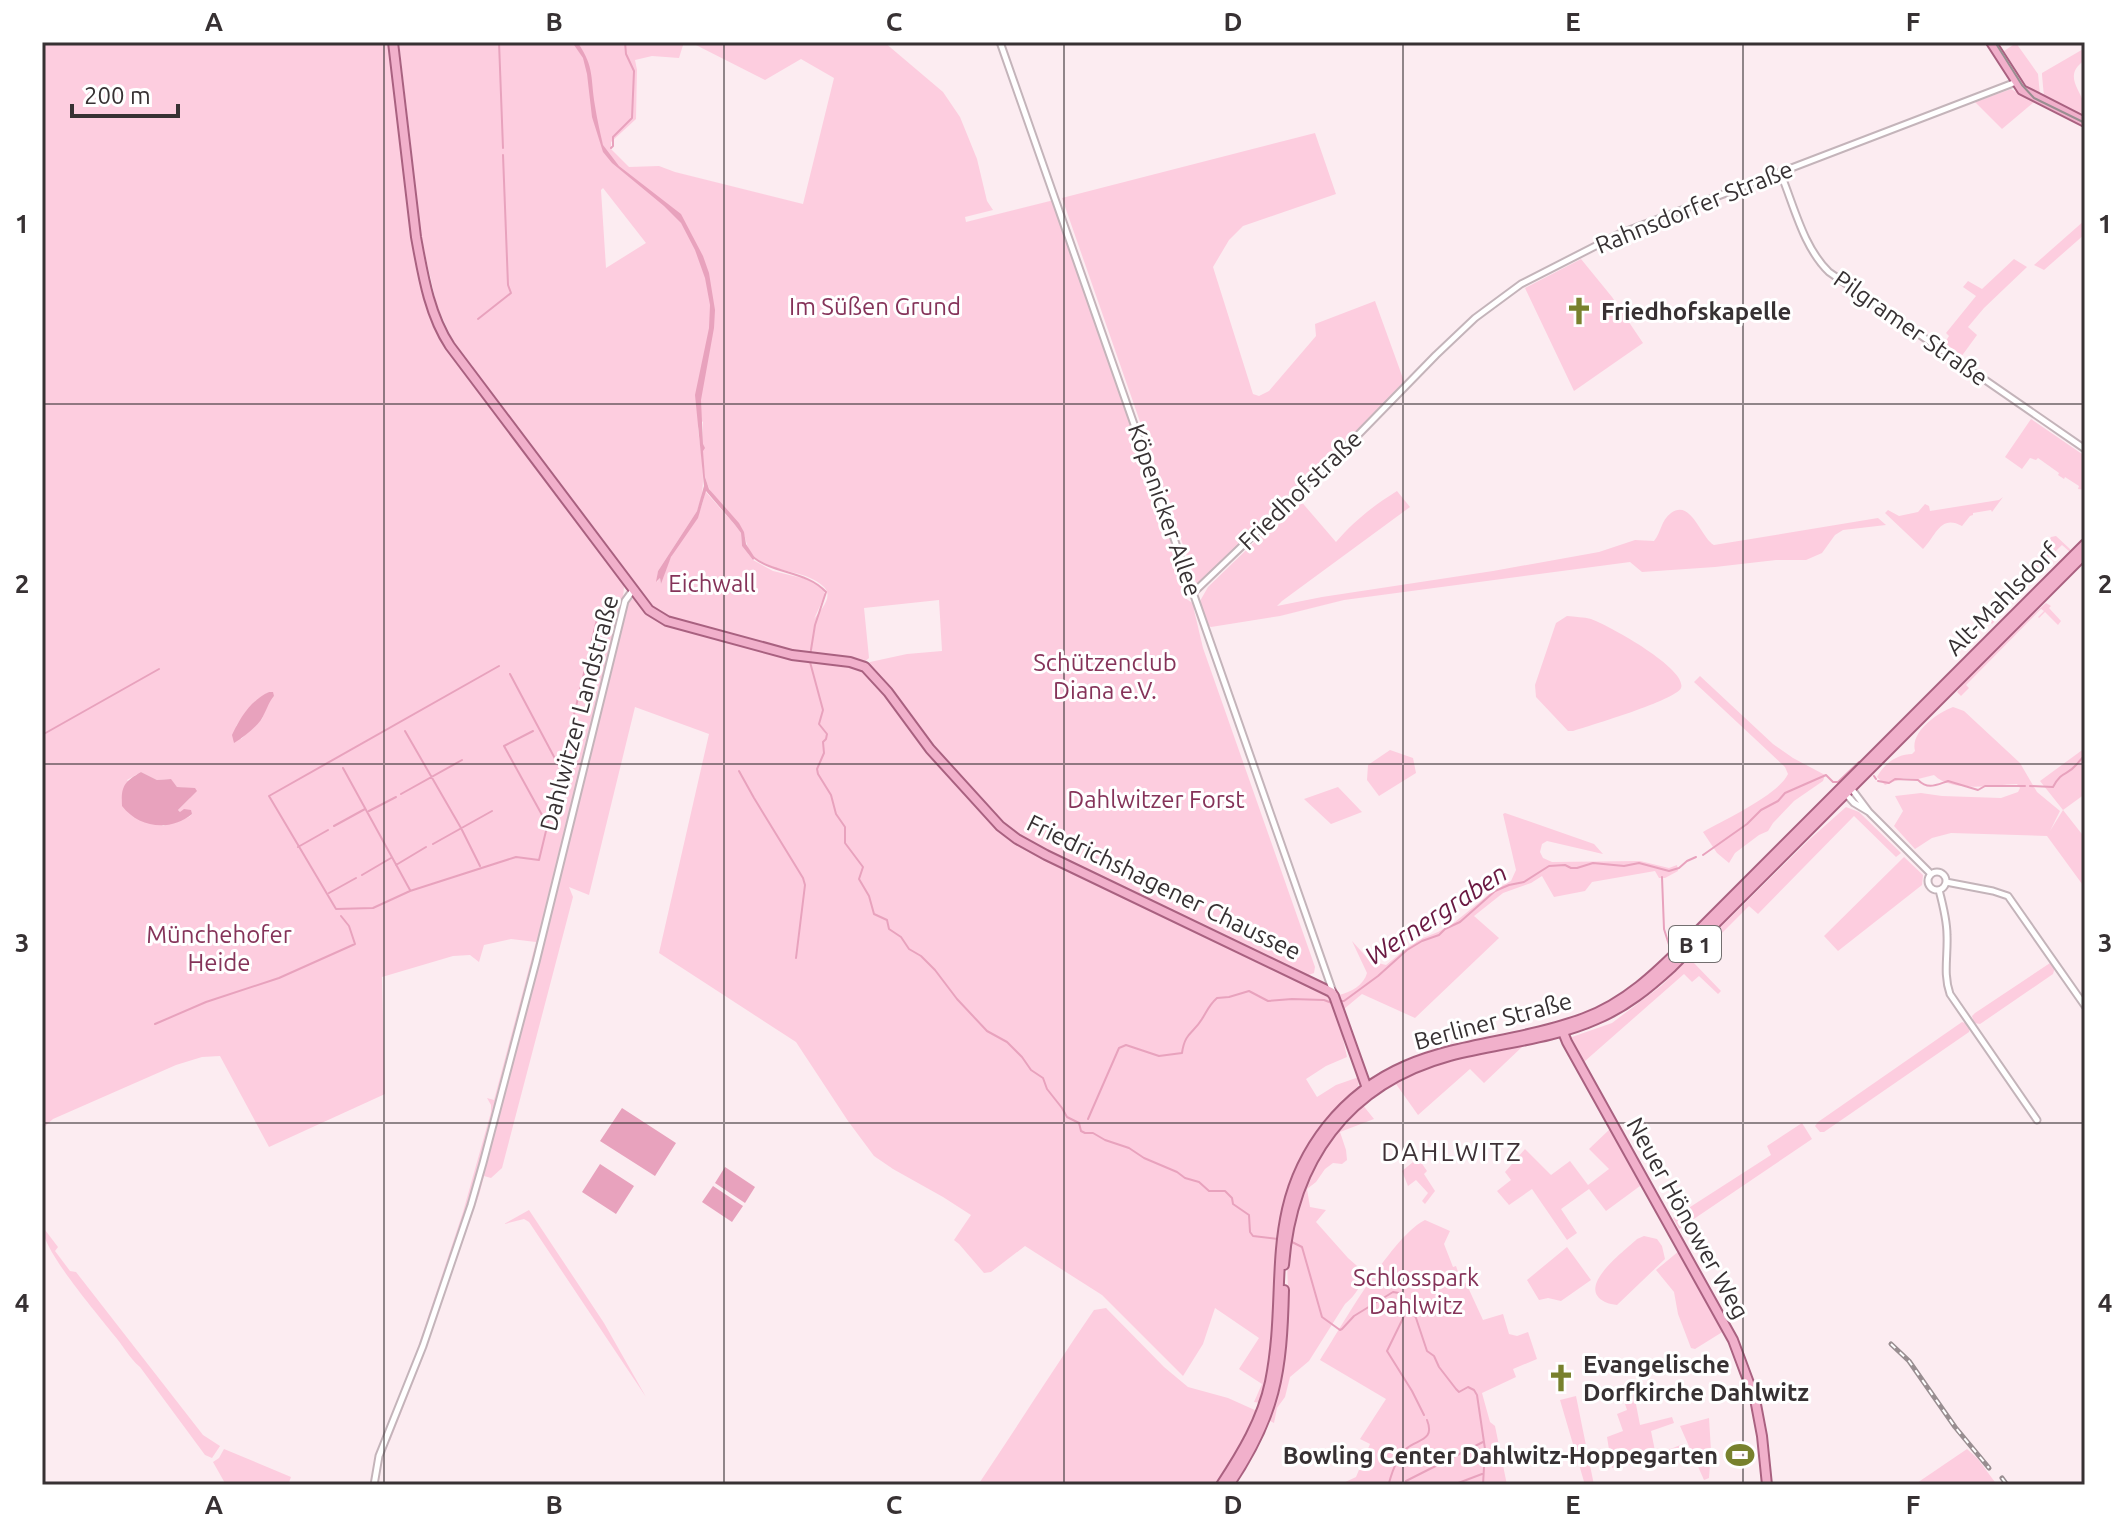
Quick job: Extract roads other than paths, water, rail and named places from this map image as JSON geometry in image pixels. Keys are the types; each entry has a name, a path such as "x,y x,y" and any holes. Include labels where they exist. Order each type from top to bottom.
{"main road":[{"name":"Dahlwitzer Landstraße","path":"393,42 416,237 437,323 450,346 633,590"},
{"path":"1991,42 2024,92 2085,122"},
{"name":"Alt-Mahlsdorf","path":"1950,684 2085,544"},
{"name":"Alt-Mahlsdorf","path":"1950,684 2085,554"},
{"name":"Friedrichshagener Chaussee","path":"633,590 649,610 667,621 805,657 850,662 865,667 930,749 995,821 1017,839 1329,988"},
{"name":"Berliner Straße","path":"1266,1408 1280,1359 1282,1253 1286,1230 1316,1152 1343,1117 1368,1091 1398,1076 1434,1061 1562,1028 1614,1011 1654,983 1848,791 1950,684"},
{"name":"Berliner Straße","path":"1562,1028 1610,1006 1649,978 1950,684"},
{"path":"1329,988 1368,1091"},
{"name":"Neuer Hönower Weg","path":"1562,1028 1733,1340 1755,1399 1767,1485"},
{"name":"B 1","path":"1221,1485 1266,1408"},
{"name":"B 1","path":"1229,1485 1253,1446 1266,1408"}],"street":[{"name":"Köpenicker Allee","path":"1000,42 1329,988"},
{"name":"Rahnsdorfer Straße","path":"1405,386 1475,318 1521,284 1619,234 2016,82"},
{"name":"Pilgramer Straße","path":"1780,172 1808,243 1829,272 2085,449"},
{"name":"Friedhofstraße","path":"1193,593 1405,386"},
{"name":"Dahlwitzer Landstraße","path":"374,1485 379,1456 423,1346 471,1205 536,962 625,601 633,590"},
{"path":"1848,791 1854,803"},
{"path":"1848,791 1931,874"},
{"path":"1835,804 1854,803 1869,812"},
{"path":"1931,874 1941,873 1946,882"},
{"path":"1931,874 1928,884 1939,890"},
{"path":"1939,890 1946,882"},
{"path":"1946,882 2008,896 2085,1006"},
{"path":"1939,890 1947,923 1945,975 1950,994 2037,1120"}],"waterway":[{"path":"499,42 503,148"},
{"path":"611,148 613,137 632,118 634,71 626,54 625,42"},
{"path":"478,319 511,293 508,285 503,155"},
{"path":"753,557 761,563 810,580 826,592 815,625 810,656"},
{"path":"499,666 269,796 336,909 373,908 410,891 516,857 539,860 599,611"},
{"path":"810,662 823,710 819,724 827,734 818,774 845,827 845,843 863,867 859,879 869,896 874,914 887,920 889,929 935,970 987,1031 1007,1042 1031,1070 1043,1078 1067,1117 1079,1123 1081,1131 1129,1148 1185,1178 1199,1182 1209,1191 1225,1191 1233,1204 1249,1215 1253,1236 1278,1239"},
{"path":"42,735 159,669"},
{"path":"510,674 560,768"},
{"path":"405,731 480,866"},
{"path":"533,731 504,746 547,824"},
{"name":"Wernergraben","path":"2030,786 2053,787 2085,756"},
{"path":"401,794 462,760"},
{"name":"Wernergraben","path":"1703,855 1785,793 1826,775 1833,782 1838,782 1861,763"},
{"path":"343,768 410,890"},
{"path":"739,771 803,878 805,885 796,958"},
{"name":"Wernergraben","path":"1878,781 1918,780 1929,786 1948,781 1978,790 1985,786 2025,786"},
{"path":"369,811 396,797"},
{"path":"334,826 365,809"},
{"path":"433,844 492,811"},
{"path":"298,847 328,830"},
{"path":"396,865 426,847"},
{"name":"Wernergraben","path":"1339,1001 1344,1001 1378,976 1407,950 1460,922 1495,891 1524,882 1549,866 1577,868 1593,863 1624,866 1639,863 1669,871 1696,857"},
{"path":"362,875 391,858"},
{"path":"1662,877 1664,929 1670,948"},
{"path":"329,893 356,878"},
{"path":"155,1024 206,1002 279,978 355,944 349,926 341,916"},
{"name":"Wernergraben","path":"1088,1119 1119,1048 1126,1045 1159,1056 1182,1053 1187,1037 1217,998 1249,991 1268,1001 1292,999 1332,1003"},
{"path":"1292,1242 1302,1247 1322,1317 1340,1330 1354,1316 1393,1292 1399,1293 1416,1318 1427,1351 1434,1356 1439,1367 1459,1392 1468,1387 1477,1395 1485,1449 1483,1485"},
{"path":"1408,1308 1387,1351 1424,1415"},
{"path":"1389,1483 1404,1451 1429,1432 1427,1420"},
{"path":"1406,1481 1483,1442"},
{"path":"1453,1485 1482,1474"}],"tram line":[{"path":"1995,42 2022,85 2034,98 2085,123"}],"railway":[{"path":"1891,1344 1909,1361 1955,1427 1989,1468"},
{"path":"2002,1478 2007,1485"}],"place":[{"name":"Friedhofskapelle","path":"1579,311"},
{"name":"Evangelische Dorfkirche Dahlwitz","path":"1561,1378"},
{"name":"Bowling Center Dahlwitz-Hoppegarten","path":"1740,1455"}],"district":[{"name":"DAHLWITZ","path":"1452,1151"}],"park label":[{"name":"Im Süßen Grund","path":"875,306"},
{"name":"Eichwall","path":"712,583"},
{"name":"Schützenclub Diana e.V.","path":"1105,676"},
{"name":"Dahlwitzer Forst","path":"1156,799"},
{"name":"Münchehofer Heide","path":"219,948"},
{"name":"Schlosspark Dahlwitz","path":"1416,1291"}]}
